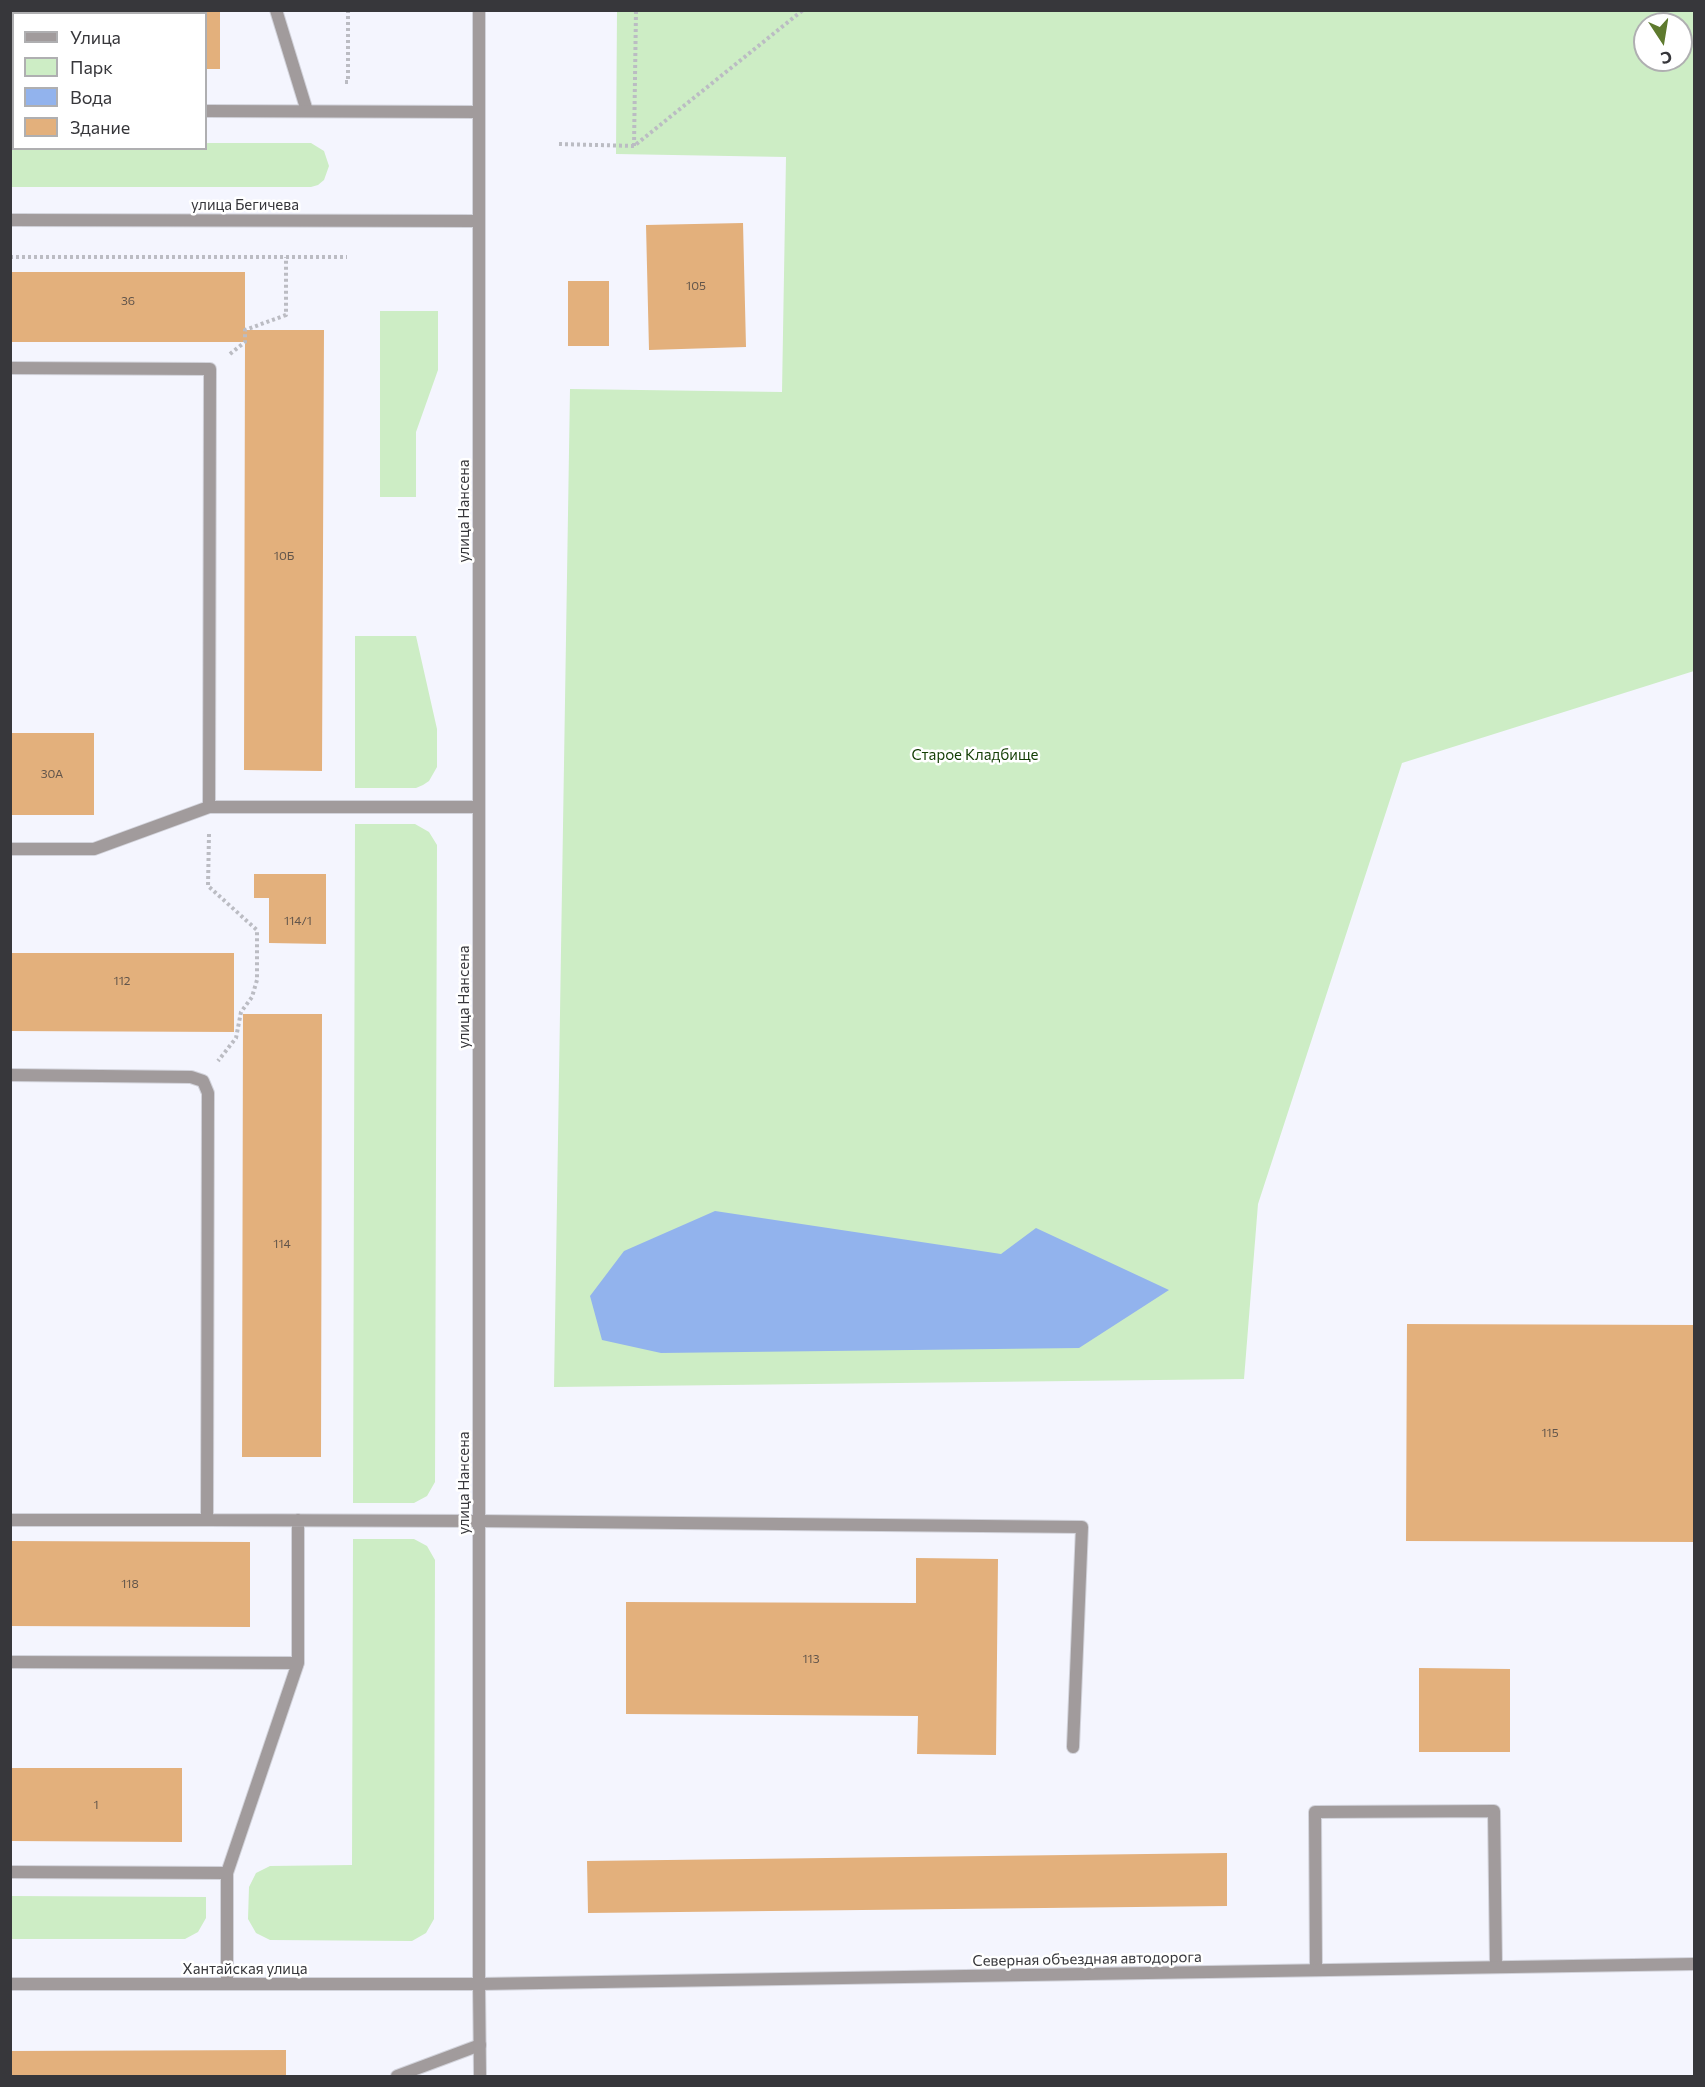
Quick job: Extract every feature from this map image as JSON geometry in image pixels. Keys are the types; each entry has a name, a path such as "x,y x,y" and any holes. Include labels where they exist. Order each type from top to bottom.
{"street":[{"path":"276,10 307,111"},
{"name":"улица Нансена","path":"479,10 480,2076"},
{"path":"207,111 479,112"},
{"name":"улица Бегичева","path":"10,220 479,221"},
{"path":"10,369 210,369 209,807"},
{"path":"10,849 94,849 209,807 479,807"},
{"path":"10,1075 191,1077 203,1081 208,1093 207,1520"},
{"path":"10,1520 479,1521 1082,1527 1072,1747"},
{"path":"227,1984 227,1873 298,1663 298,1520"},
{"path":"10,1662 298,1663"},
{"path":"1316,1970 1315,1812 1494,1811 1496,1966"},
{"path":"10,1872 227,1873"},
{"name":"Северная объездная автодорога","path":"479,1984 1695,1964"},
{"name":"Хантайская улица","path":"10,1984 479,1984"},
{"path":"397,2076 480,2045"}],"path":[{"path":"348,10 348,82"},
{"path":"634,146 636,10"},
{"path":"558,144 634,146 804,10"},
{"path":"10,257 347,257"},
{"path":"210,369 245,342 245,330 286,315 286,257"},
{"path":"203,1081 236,1038 241,1012 252,997 257,980 257,930 208,886 209,807"}],"green space":[{"name":"Старое Кладбище","path":"617,11 1694,11 1694,671 1402,763 1258,1204 1244,1379 554,1387 570,389 782,392 786,157 616,154"},
{"path":"11,142 12,150 207,150 207,143 311,143 324,151 329,166 324,180 311,187 11,187"},
{"path":"380,311 438,311 438,370 416,432 416,497 380,497"},
{"path":"355,636 416,636 437,729 437,767 429,781 416,788 355,788"},
{"path":"355,824 415,824 429,832 437,845 435,1482 427,1496 414,1503 353,1503"},
{"path":"353,1539 414,1539 427,1546 435,1560 434,1919 426,1933 412,1941 270,1940 256,1933 248,1919 249,1887 256,1873 270,1866 352,1865"},
{"path":"11,1896 206,1897 206,1918 198,1932 185,1939 11,1939"}],"water":[{"path":"715,1211 1001,1254 1036,1228 1169,1290 1079,1348 661,1353 602,1340 590,1296 624,1251"}],"building":[{"path":"10,10 220,10 220,69 207,69 207,12 12,12 12,70 10,70"},
{"path":"743,223 746,347 649,350 646,225"},
{"path":"10,272 245,272 245,330 324,330 322,771 244,770 245,342 10,342"},
{"path":"568,281 609,281 609,346 568,346"},
{"path":"10,733 94,733 94,815 10,815"},
{"path":"254,874 326,874 326,944 269,943 269,898 254,898"},
{"path":"10,953 234,953 234,1032 10,1031"},
{"path":"243,1014 322,1014 321,1457 242,1457"},
{"path":"1407,1324 1694,1325 1694,1542 1406,1541"},
{"path":"10,1541 250,1542 250,1627 10,1626"},
{"path":"916,1558 998,1559 996,1755 917,1754 918,1716 626,1714 626,1602 916,1603"},
{"path":"1419,1668 1510,1669 1510,1752 1419,1752"},
{"path":"10,1768 182,1768 182,1842 10,1841"},
{"path":"1227,1853 1227,1906 588,1913 587,1861"},
{"path":"286,2050 286,2076 10,2076 10,2051"}]}
